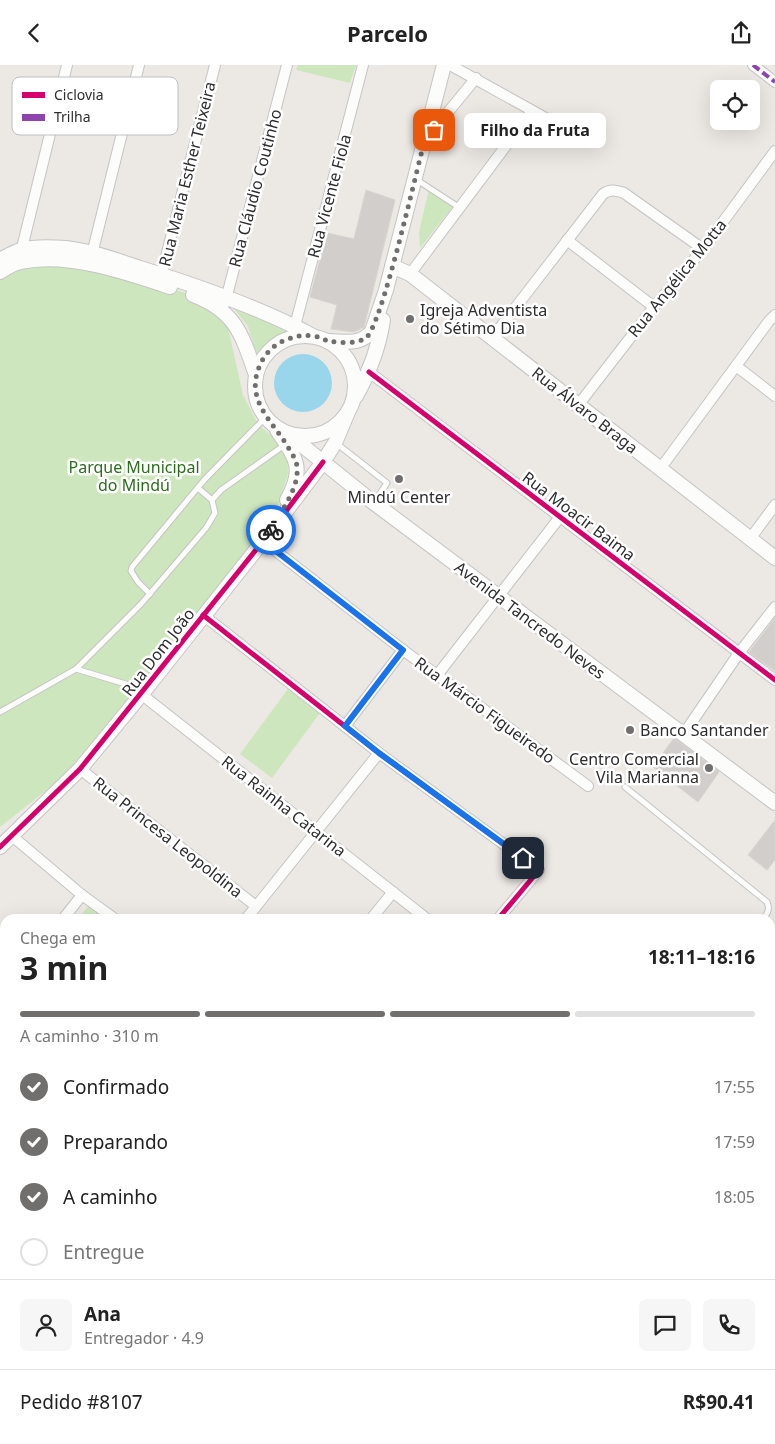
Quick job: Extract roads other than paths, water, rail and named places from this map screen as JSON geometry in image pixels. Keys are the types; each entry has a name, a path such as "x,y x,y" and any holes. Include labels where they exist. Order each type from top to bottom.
{"main road":[{"path":"328,341 361,341 372,331 386,289 444,65"},
{"path":"0,259 20,256 49,247 67,248 91,258 160,279 224,304 295,326 313,336 328,341 338,347 346,356 355,378 356,390 351,407"},
{"path":"0,272 20,256"},
{"name":"Rua Álvaro Braga","path":"392,266 410,274 775,557"},
{"path":"287,439 311,436 332,429 341,421 351,407 368,372 379,337 386,289"},
{"path":"224,304 242,336 256,375 256,397 270,421"},
{"path":"256,375 264,358 277,344 294,337 313,336"},
{"name":"Rua Dom João","path":"0,847 80,769 143,692 267,536 323,462 335,443 351,407"},
{"name":"Rua Dom João","path":"267,536 296,481 297,468 287,439 270,421"},
{"name":"Avenida Tancredo Neves","path":"287,439 323,462 374,503 775,803"}],"street":[{"name":"Rua Maria Esther Teixeira","path":"160,279 214,65"},
{"name":"Rua Cláudio Coutinho","path":"224,304 287,65"},
{"name":"Rua Vicente Fiola","path":"295,326 363,65"},
{"path":"450,65 580,137"},
{"path":"753,65 775,82"},
{"path":"424,143 476,78"},
{"path":"410,274 532,111"},
{"path":"20,256 50,135"},
{"path":"91,258 121,135"},
{"name":"Rua Angélica Motta","path":"579,404 654,307 703,249 775,151"},
{"path":"492,338 603,194 608,191 616,190 624,193 703,249"},
{"path":"567,240 654,307"},
{"path":"660,469 772,318"},
{"path":"736,365 775,396"},
{"name":"Rua Moacir Baima","path":"368,372 775,680"},
{"path":"750,539 775,505"},
{"path":"438,674 560,517"},
{"name":"Rua Márcio Figueiredo","path":"267,536 403,650 588,786"},
{"path":"683,735 740,653 775,607"},
{"path":"203,615 379,753 538,870 502,914"},
{"path":"345,726 403,650"},
{"name":"Rua Rainha Catarina","path":"143,692 421,914"},
{"path":"250,914 379,753"},
{"name":"Rua Princesa Leopoldina","path":"80,769 256,906"},
{"path":"12,836 82,895 108,914"},
{"path":"376,914 393,892"},
{"path":"67,914 82,895"}],"lane":[{"path":"414,178 460,208"},
{"path":"150,594 138,582 131,569 198,488 270,421"},
{"path":"212,500 221,490 287,439"},
{"path":"335,443 387,483 374,503"},
{"path":"0,711 76,669 150,594 213,518 215,513 212,500 198,488"},
{"path":"76,669 143,692"},
{"path":"625,787 767,903 769,907 767,914"}],"water":[{"path":"303,354 319,359 327,367 332,383 327,399 319,407 303,412 287,407 279,399 274,383 279,367 287,359"}],"place":[{"name":"Filho da Fruta","path":"434,130"},
{"name":"Igreja Adventista do Sétimo Dia","path":"410,319"},
{"name":"Mindú Center","path":"399,479"},
{"name":"Banco Santander","path":"630,730"},
{"name":"Centro Comercial Vila Marianna","path":"709,768"}],"park label":[{"name":"Parque Municipal do Mindú","path":"134,476"}]}
